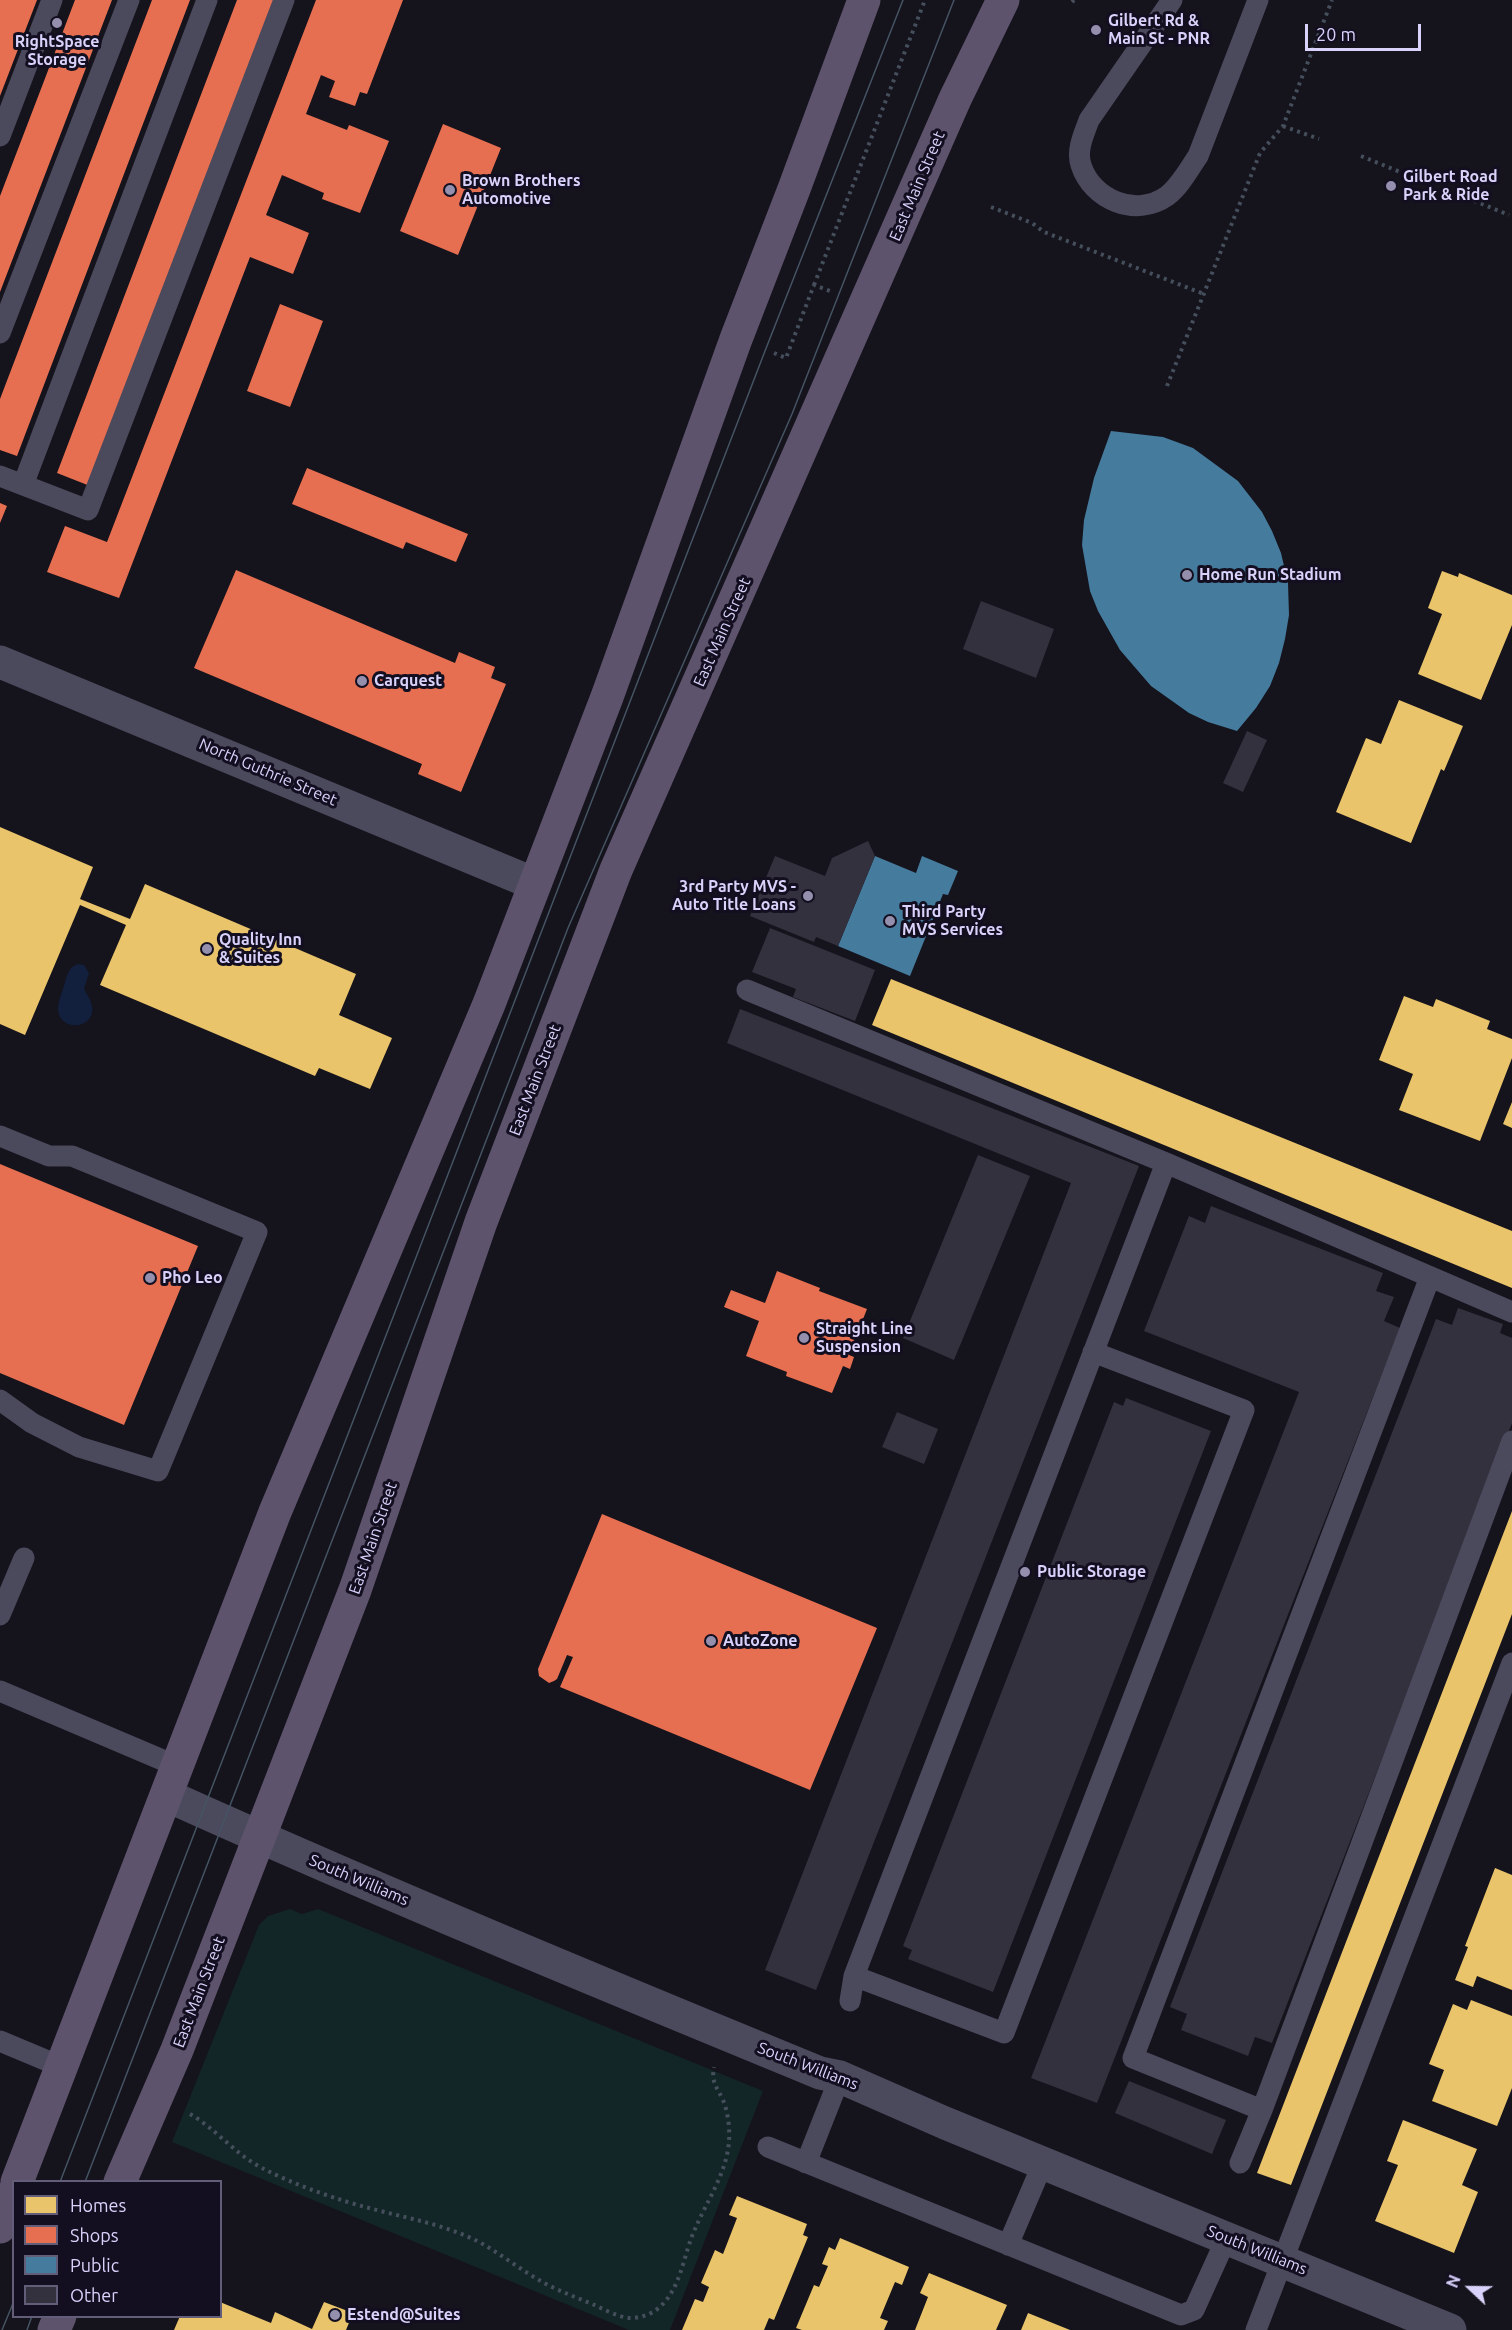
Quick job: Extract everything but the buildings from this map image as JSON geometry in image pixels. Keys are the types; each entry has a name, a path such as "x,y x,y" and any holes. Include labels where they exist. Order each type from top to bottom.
{"main road":[{"path":"17,2180 275,1512 460,1076 535,884 607,697 736,339 864,0"},
{"name":"East Main Street","path":"120,2180 166,2077 356,1590 481,1222 616,870 955,99 1003,0"},
{"path":"0,2227 12,2197"}],"street":[{"name":"North Guthrie Street","path":"0,662 535,884"},
{"name":"South Williams","path":"173,1781 260,1837 657,2006 820,2073 840,2077 945,2123 1450,2330"}],"lane":[{"path":"0,136 52,0"},
{"path":"0,333 129,0"},
{"path":"23,485 207,0"},
{"path":"0,476 88,510 284,0"},
{"path":"1172,0 1089,120 1080,142 1080,163 1088,181 1104,197 1126,206 1146,206 1167,196 1198,156 1258,0"},
{"path":"747,990 1166,1163 1512,1312"},
{"path":"0,1136 49,1156 72,1156 257,1232 158,1471 79,1447 32,1423 0,1400"},
{"path":"850,2001 854,1976 1166,1163"},
{"path":"1262,2110 1133,2058 1430,1277"},
{"path":"854,1976 1004,2033 1244,1410 1093,1352"},
{"path":"1240,2163 1262,2110 1512,1441"},
{"path":"0,1615 24,1558"},
{"path":"1256,2330 1512,1662"},
{"path":"0,1691 173,1781"},
{"path":"0,2041 62,2067"},
{"path":"806,2163 840,2077"},
{"path":"768,2147 1181,2315 1194,2310 1227,2237"},
{"path":"1008,2245 1043,2163"}],"path":[{"path":"774,353 786,358 925,0"},
{"path":"1167,386 1260,153 1283,126 1332,0"},
{"path":"1283,126 1319,139"},
{"path":"1361,156 1410,176"},
{"path":"1460,195 1509,215"},
{"path":"991,207 1032,223 1044,232 1204,294"},
{"path":"814,285 830,291"},
{"path":"188,2113 210,2128 245,2159 264,2169 350,2203 457,2232 481,2243 550,2286 631,2318 644,2316 657,2310 668,2296 678,2278 691,2239 726,2160 729,2139 727,2117 723,2100 714,2087 712,2077 714,2067"}],"green space":[{"path":"290,1909 302,1914 318,1909 763,2091 670,2330 629,2330 172,2142 259,1925 268,1916"}],"water":[{"path":"78,964 84,965 89,973 84,989 92,1006 92,1014 89,1020 83,1023 70,1025 60,1017 58,1006 68,972"}],"tram line":[{"path":"61,2180 765,351 903,0"},
{"path":"86,2180 568,928 792,414 954,0"},
{"path":"2,2330 12,2306"},
{"path":"27,2330 31,2318"}],"place":[{"name":"RightSpace Storage","path":"57,23"},
{"name":"Gilbert Rd & Main St - PNR","path":"1096,30"},
{"name":"Gilbert Road Park & Ride","path":"1391,186"},
{"name":"Brown Brothers Automotive","path":"450,190"},
{"name":"Home Run Stadium","path":"1187,575"},
{"name":"Carquest","path":"362,681"},
{"name":"3rd Party MVS - Auto Title Loans","path":"808,896"},
{"name":"Third Party MVS Services","path":"890,921"},
{"name":"Quality Inn & Suites","path":"207,949"},
{"name":"Pho Leo","path":"150,1278"},
{"name":"Straight Line Suspension","path":"804,1338"},
{"name":"Public Storage","path":"1025,1572"},
{"name":"AutoZone","path":"711,1641"},
{"name":"Estend@Suites","path":"335,2315"}]}
